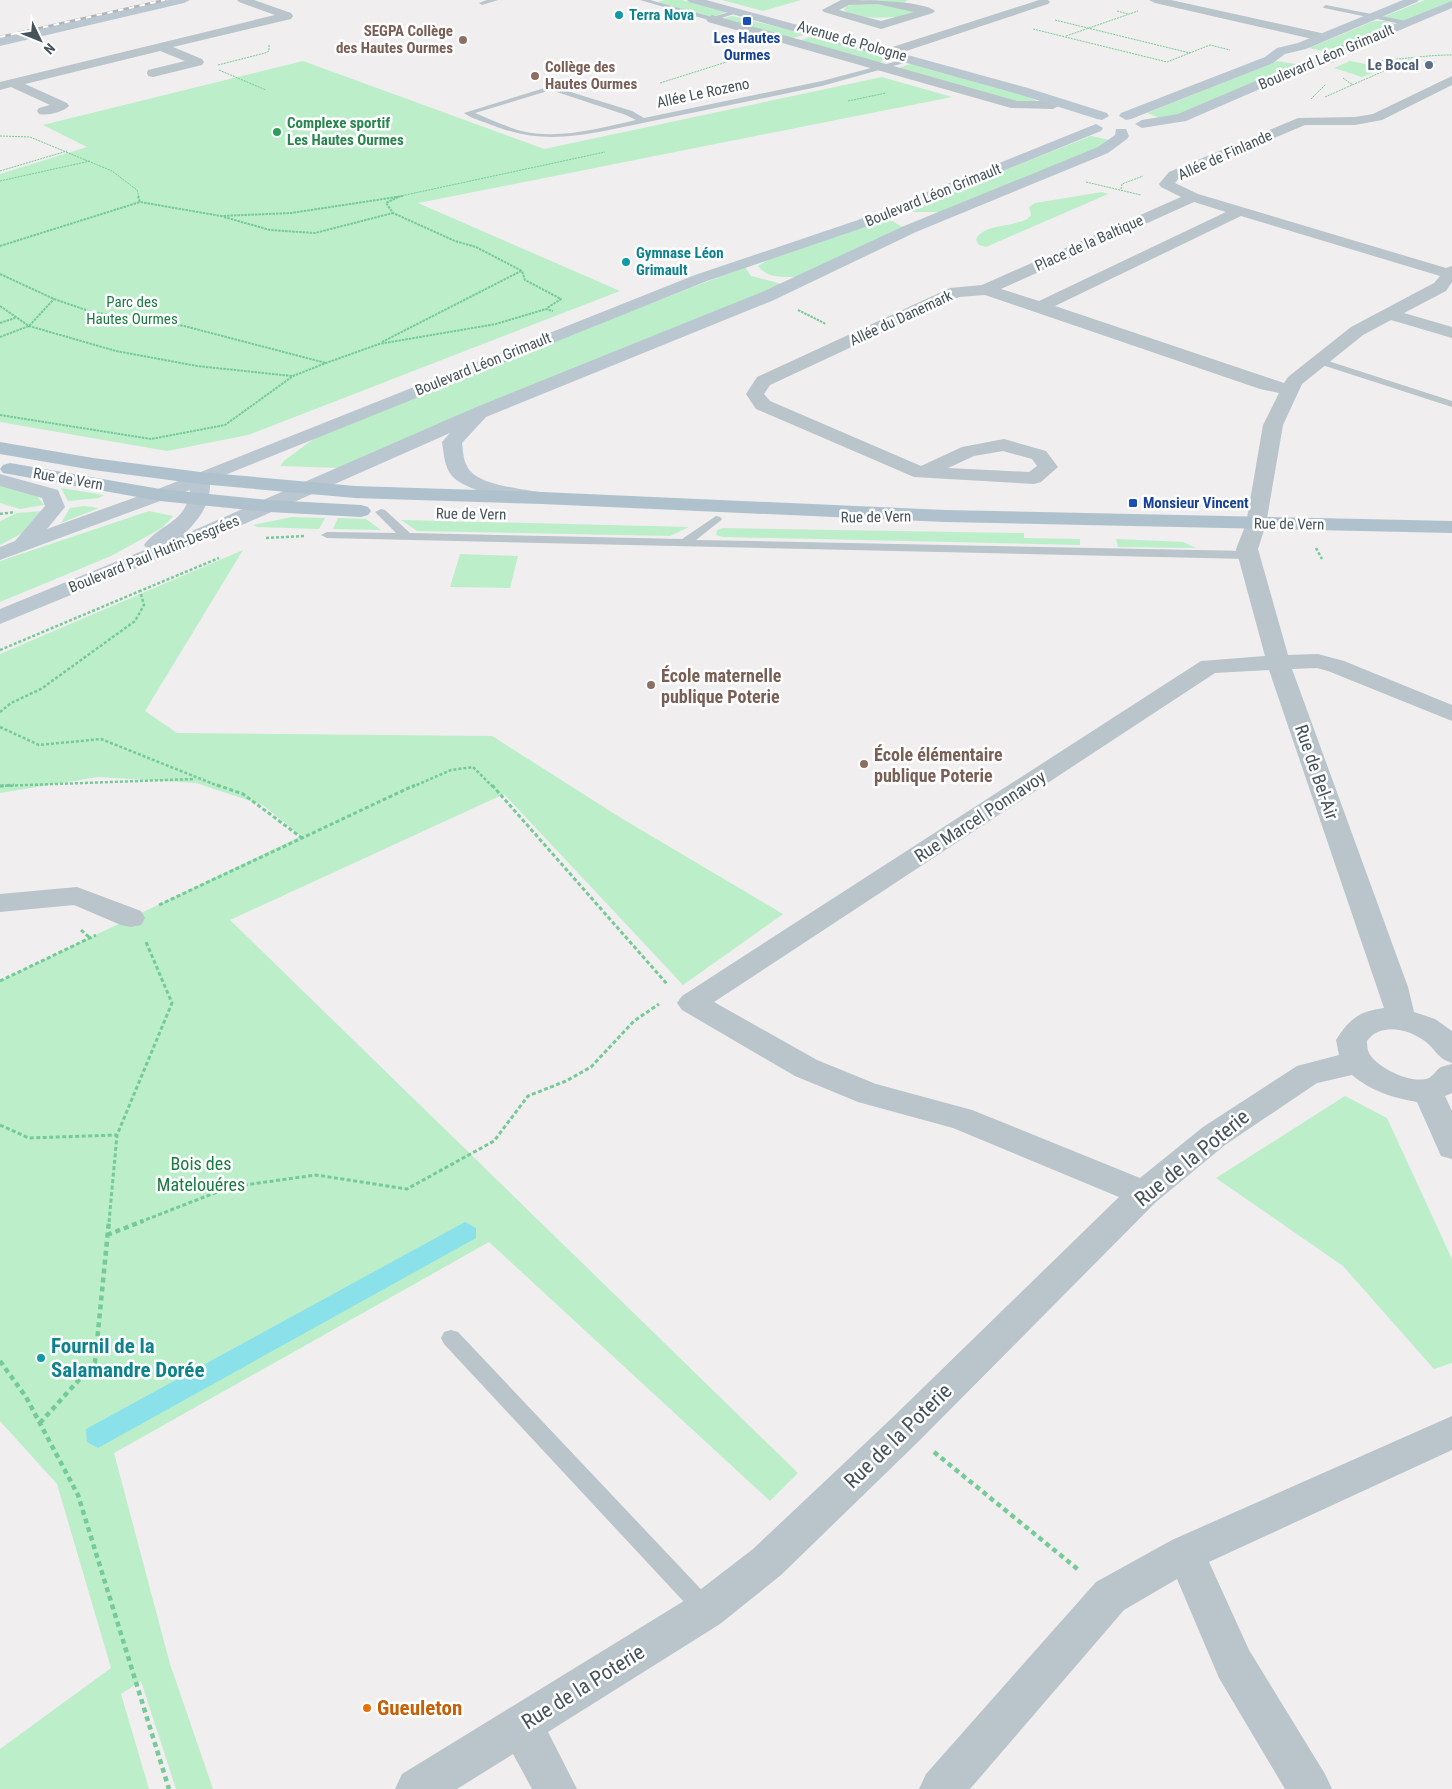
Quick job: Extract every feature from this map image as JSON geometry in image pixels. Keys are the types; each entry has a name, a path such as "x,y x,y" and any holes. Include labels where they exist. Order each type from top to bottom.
{"main road":[{"path":"0,30 134,0"},
{"path":"0,42 184,0"},
{"name":"Avenue de Pologne","path":"693,0 1041,97 1097,122"},
{"name":"Boulevard Léon Grimault","path":"1122,124 1137,113 1269,60 1281,51 1312,43 1321,37 1413,0"},
{"name":"Boulevard Léon Grimault","path":"1122,124 1137,130 1142,124 1181,118 1302,66 1328,60 1337,52 1452,4"},
{"name":"Avenue de Pologne","path":"1041,97 1053,105 1097,122"},
{"path":"1097,122 1122,124"},
{"name":"Boulevard Léon Grimault","path":"200,478 655,296 863,223 1097,122"},
{"name":"Boulevard Léon Grimault","path":"307,488 482,412 812,277 910,229 1103,150 1122,136 1122,124"},
{"name":"Boulevard Léon Grimault","path":"768,256 751,267 753,272 764,277 793,281 812,277"},
{"path":"482,412 452,442 456,465 460,472 477,484 542,498"},
{"path":"269,506 266,467 272,458 318,430"},
{"name":"Rue de Vern","path":"0,448 93,464 200,478 355,492 542,498 945,516 1452,528"},
{"name":"Rue de Vern","path":"0,466 160,496 269,506 381,512 716,519 945,516"},
{"path":"0,554 160,496 200,478 199,499 186,520 160,541 111,571"},
{"path":"0,480 51,494 53,500 55,507 22,546"},
{"name":"Boulevard Paul Hutin-Desgrées","path":"0,618 220,528 307,488"}],"street":[{"path":"6,84 144,49 287,16 243,0"},
{"path":"849,1 877,1 929,11 881,25 828,10 849,1"},
{"path":"1160,1 1321,37"},
{"path":"884,54 1044,2"},
{"path":"1002,4 1018,10"},
{"name":"Avenue de Pologne","path":"712,20 1016,105 1053,105"},
{"path":"159,46 204,64"},
{"path":"153,73 204,64"},
{"name":"Allée de Finlande","path":"1451,272 1193,197 1166,184 1174,175 1303,121 1355,121 1377,117 1452,80"},
{"path":"6,84 62,106 44,111"},
{"path":"33,94 47,90"},
{"name":"Place de la Baltique","path":"985,290 1193,197"},
{"name":"Place de la Baltique","path":"1040,307 1240,211"},
{"path":"1247,555 1247,549 1256,524 1274,425 1292,390 1294,381 1357,331 1440,287 1451,272"},
{"name":"Allée du Danemark","path":"921,473 969,451 1004,445 1040,455 1048,467 1034,478 921,473 763,404 755,394 763,381 956,292 985,290 1002,294 1267,385 1292,390"},
{"path":"1390,314 1452,333"},
{"name":"Rue de Bel-Air","path":"1247,555 1278,663 1400,1007 1400,1019"},
{"name":"Rue Marcel Ponnavoy","path":"683,998 1209,666 1318,661 1452,714"},
{"path":"0,903 77,896 142,920"},
{"path":"683,998 806,1068 869,1094 961,1118 1144,1192"},
{"path":"1452,1052 1440,1036 1428,1028 1400,1019 1384,1019 1370,1022 1359,1029 1353,1038 1353,1050 1358,1062 1368,1072 1388,1084 1412,1090 1440,1082 1452,1147"},
{"name":"Rue de la Poterie","path":"417,1789 706,1610 767,1562 906,1429 1144,1192 1214,1136 1308,1074 1358,1062"},
{"path":"941,1789 1110,1596 1186,1553 1452,1432"},
{"path":"1186,1553 1234,1664 1310,1789"},
{"path":"521,1725 555,1789"}],"lane":[{"path":"482,3 495,0"},
{"name":"Avenue de Pologne","path":"643,0 712,20"},
{"path":"1326,7 1406,23"},
{"path":"712,20 737,12"},
{"name":"Allée Le Rozeno","path":"642,120 629,113 551,88 468,113 531,135 564,136 642,120 886,68 909,60"},
{"path":"1319,361 1452,404"},
{"path":"381,512 407,537"},
{"path":"683,544 716,519"},
{"path":"327,535 1247,555"},
{"path":"451,1338 706,1610"}],"path":[{"path":"1065,37 1130,14 1160,1"},
{"path":"1018,10 1190,52"},
{"path":"1117,11 1130,14"},
{"path":"991,19 1167,62 1210,45 1256,56 1262,54 1272,56"},
{"path":"204,64 265,52 268,50 269,44 273,43"},
{"path":"660,83 754,54"},
{"path":"1320,100 1411,59 1426,55 1452,55"},
{"path":"1418,57 1436,62"},
{"path":"1328,60 1387,61 1411,59"},
{"path":"204,64 266,90"},
{"path":"1310,100 1330,80"},
{"path":"848,101 886,92"},
{"path":"0,136 30,137 91,161 112,171 137,190 140,202"},
{"path":"0,171 67,151"},
{"path":"221,216 291,213 402,196 605,152"},
{"path":"0,181 91,161"},
{"path":"1052,172 1109,189 1121,189 1175,205"},
{"path":"378,344 496,324 546,309 561,299 525,280 522,271 476,246 455,241 393,213 386,203 402,196"},
{"path":"0,246 140,202 221,216 270,230 315,232 393,213"},
{"path":"0,415 151,439 225,425 293,376 378,344 522,271"},
{"path":"0,274 54,299 92,312 184,326 326,363"},
{"path":"0,337 30,326 54,299"},
{"path":"0,306 15,318 30,326 116,351 197,366 293,376"},
{"path":"546,309 555,312"},
{"path":"0,323 15,318"},
{"path":"258,541 267,537 327,535"},
{"path":"0,650 222,556"},
{"path":"0,712 11,704 41,689 135,621 144,605 140,591"},
{"path":"0,727 39,745 102,738 198,779 243,794 303,839"},
{"path":"40,1423 95,1362 107,1235 117,1135 172,1003 142,920 410,787 451,770 473,767 683,998 634,1021 590,1067 566,1081 528,1096 494,1141 407,1189 316,1175 230,1187 107,1235"},
{"path":"0,786 198,779"},
{"path":"0,981 90,938"},
{"path":"0,1125 29,1138 117,1135"},
{"path":"0,1361 26,1397 78,1495 169,1789"},
{"path":"906,1429 1110,1596"}],"green space":[{"path":"682,0 727,12 711,17 657,2"},
{"path":"722,0 801,0 763,11"},
{"path":"868,0 907,0 903,5 916,9 911,16 886,17 858,16 844,10 847,6 865,3"},
{"path":"1425,0 1452,0 1452,2 1405,21 1383,17"},
{"path":"732,16 806,34 790,39 721,19"},
{"path":"1374,21 1386,21 1396,24 1328,52 1309,48"},
{"path":"814,36 893,58 877,63 798,41"},
{"name":"Parc des Hautes Ourmes","path":"303,61 544,149 882,77 952,97 418,203 620,291 248,435 167,451 0,422 0,174 87,147 43,125"},
{"path":"1277,61 1296,64 1175,117 1160,118 1147,113"},
{"path":"1350,61 1386,68 1362,77 1334,68"},
{"path":"913,63 1021,93 1042,104 1023,103 896,69"},
{"path":"1091,136 1110,140 1108,144 940,212 899,212"},
{"path":"1102,192 1108,194 986,247 979,245 976,240 984,231 991,228 1027,219 1031,215 1029,207 1035,203"},
{"path":"887,218 904,228 796,277 770,275 758,266 773,257"},
{"path":"745,267 751,276 782,284 341,468 280,466 285,460 319,435 473,372"},
{"path":"0,484 36,495 44,505 20,509 0,503"},
{"path":"61,488 104,495 99,498 68,501"},
{"path":"84,506 99,508 61,523 70,508"},
{"path":"43,511 28,530 0,545 0,521 17,513"},
{"path":"149,511 173,516 162,528 111,556 0,602 0,561"},
{"path":"292,517 325,518 319,529 257,527 253,525"},
{"path":"338,518 366,519 381,530 333,529"},
{"path":"401,520 689,527 670,536 417,531"},
{"path":"723,528 1024,533 1024,538 1080,539 1080,545 723,537 716,535 717,530"},
{"path":"1116,539 1183,542 1196,548 1118,547"},
{"name":"Bois des Matelouéres","path":"243,550 145,711 177,733 492,736 621,818 783,914 683,985 504,794 230,920 798,1473 770,1501 489,1242 114,1453 170,1664 213,1789 176,1789 141,1681 121,1694 149,1789 0,1789 0,1749 111,1668 57,1484 0,1421 0,981 301,836 263,805 196,783 98,777 0,793 0,654"},
{"path":"460,554 518,556 510,588 450,587"},
{"path":"1345,1096 1387,1118 1452,1259 1452,1363 1434,1369 1343,1266 1216,1178"}],"water":[{"path":"465,1222 476,1228 476,1238 98,1448 87,1442 86,1429"}],"railway":[{"path":"0,37 165,0"}],"place":[{"name":"Terra Nova","path":"619,15"},
{"name":"Les Hautes Ourmes","path":"747,21"},
{"name":"SEGPA Collège des Hautes Ourmes","path":"463,40"},
{"name":"Le Bocal","path":"1429,65"},
{"name":"Collège des Hautes Ourmes","path":"535,76"},
{"name":"Complexe sportif Les Hautes Ourmes","path":"277,132"},
{"name":"Gymnase Léon Grimault","path":"626,262"},
{"name":"Monsieur Vincent","path":"1133,503"},
{"name":"École maternelle publique Poterie","path":"651,685"},
{"name":"École élémentaire publique Poterie","path":"864,764"},
{"name":"Fournil de la Salamandre Dorée","path":"41,1358"},
{"name":"Gueuleton","path":"367,1708"}]}
